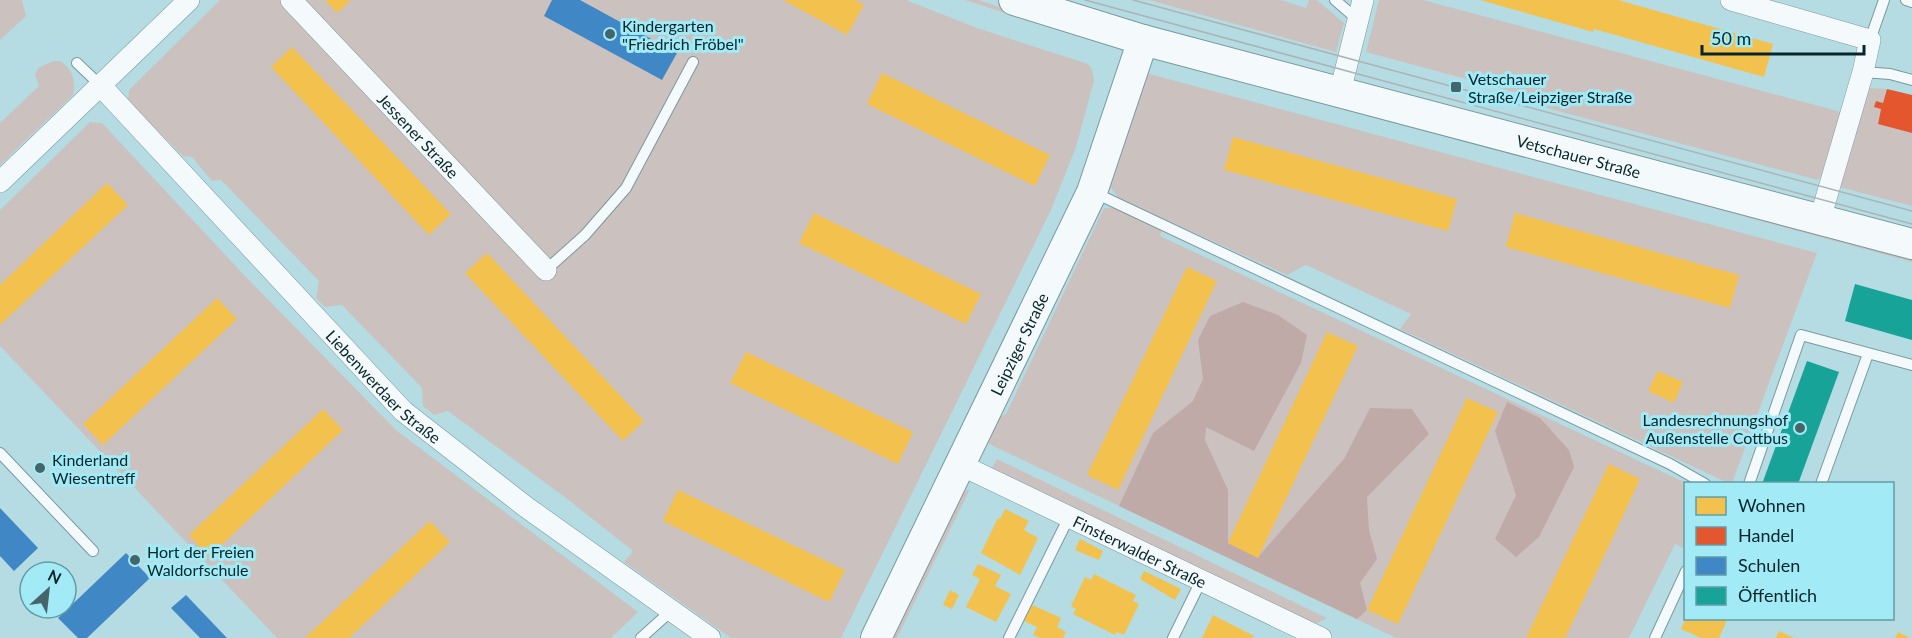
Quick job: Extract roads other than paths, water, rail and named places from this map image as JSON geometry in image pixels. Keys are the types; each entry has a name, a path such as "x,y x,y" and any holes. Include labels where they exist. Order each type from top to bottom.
{"street":[{"path":"0,182 189,0"},
{"name":"Jessener Straße","path":"291,0 546,270"},
{"name":"Vetschauer Straße","path":"1014,0 1143,40 1912,244"},
{"path":"1731,0 1870,40 1863,72 1820,219"},
{"path":"1340,92 1361,10"},
{"name":"Leipziger Straße","path":"876,638 1092,192 1143,40"},
{"name":"Liebenwerdaer Straße","path":"100,85 403,411 526,507 710,638"},
{"name":"Finsterwalder Straße","path":"959,464 1201,581 1293,632 1321,638"}],"lane":[{"path":"1335,0 1361,10"},
{"path":"1870,40 1884,0"},
{"path":"1906,0 1912,2"},
{"path":"546,270 585,235 626,188 693,62"},
{"path":"77,63 100,85"},
{"path":"1863,72 1890,74 1912,80"},
{"path":"1092,192 1670,464 1703,482"},
{"path":"1749,482 1801,335 1912,365"},
{"path":"1821,482 1868,354"},
{"path":"0,453 93,551"},
{"path":"1009,638 1069,517"},
{"path":"1655,638 1684,575"},
{"path":"1173,638 1201,581"},
{"path":"642,638 671,612"}],"tram line":[{"path":"1085,0 1912,224"},
{"path":"1133,0 1912,211"}],"place":[{"name":"Kindergarten \"Friedrich Fröbel\"","path":"610,34"},
{"name":"Vetschauer Straße/Leipziger Straße","path":"1456,87"},
{"name":"Landesrechnungshof Außenstelle Cottbus","path":"1800,428"},
{"name":"Kinderland Wiesentreff","path":"40,468"},
{"name":"Hort der Freien Waldorfschule","path":"135,560"}]}
